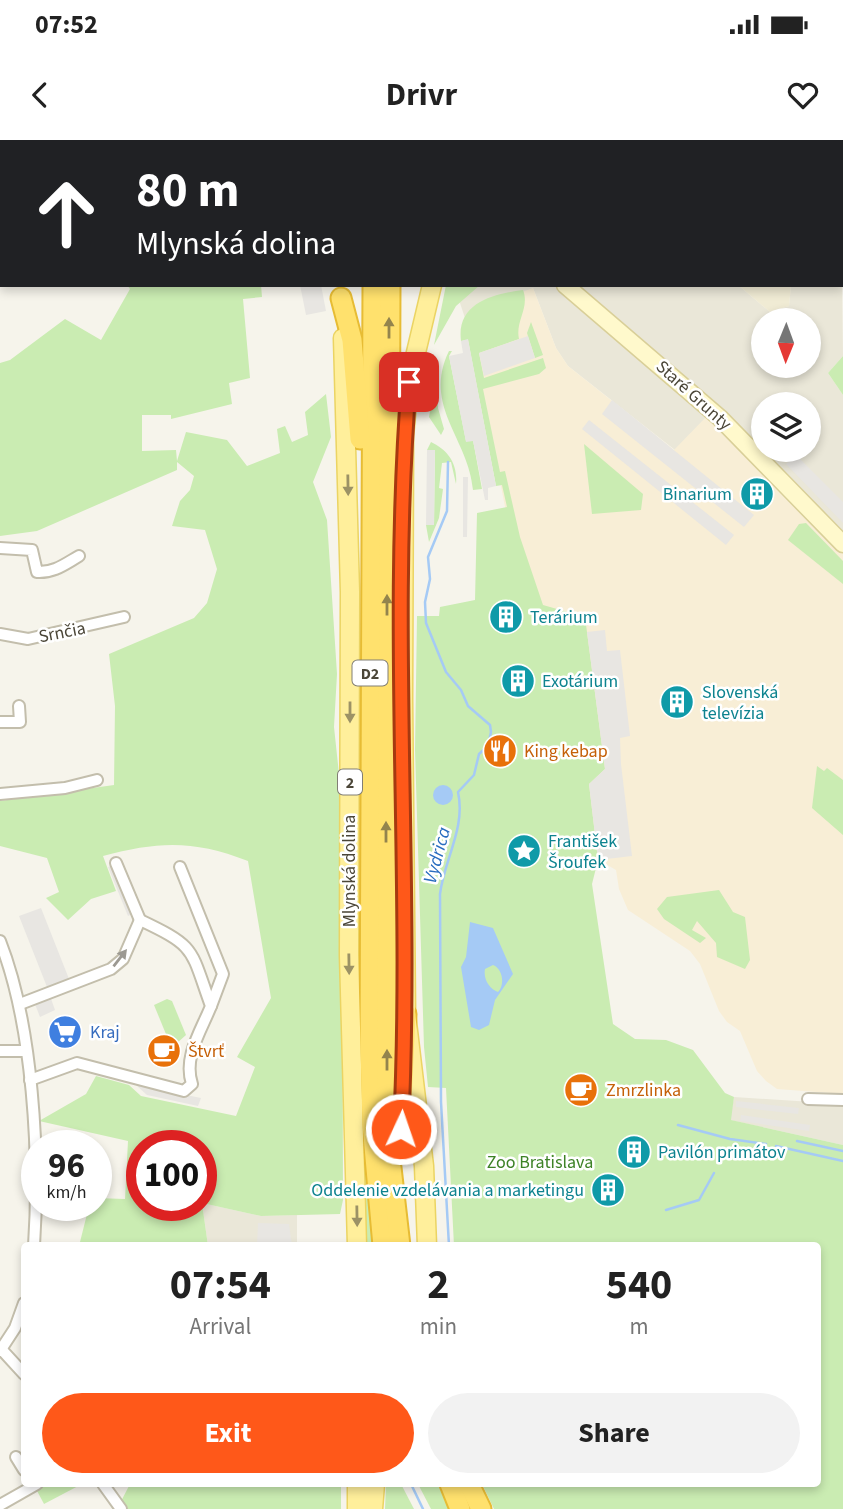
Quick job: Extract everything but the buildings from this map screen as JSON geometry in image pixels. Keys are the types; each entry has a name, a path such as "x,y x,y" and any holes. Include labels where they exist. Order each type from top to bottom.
{"highway":[{"name":"D2","path":"373,287 370,1048 372,1124 383,1242"},
{"name":"D2","path":"390,287 387,1085 389,1150 399,1242"},
{"path":"340,292 352,340 370,561"},
{"path":"397,1226 406,1014"},
{"path":"451,1487 460,1509"},
{"path":"470,1487 481,1509"}],"main road":[{"path":"427,1242 424,1166 406,1014 404,436 409,382 432,287"},
{"name":"Mlynská dolina","path":"340,292 350,592 349,955 357,1242"},
{"path":"357,1487 357,1509"},
{"path":"373,1509 375,1487"}],"street":[{"name":"Staré Grunty","path":"567,287 720,418 843,544"},
{"path":"0,548 32,550 37,572 54,571 79,556"},
{"name":"Srnčia","path":"0,634 28,639 124,617"},
{"path":"0,722 20,722 19,706"},
{"path":"0,794 65,788 97,780"},
{"path":"116,863 139,920 180,939 192,952 211,1006"},
{"path":"30,1080 77,1063 184,1091 192,1084 187,1070 189,1059 223,974 180,867"},
{"path":"20,1004 111,969 123,959 139,920"},
{"path":"0,941 20,1004 30,1080 34,1242"},
{"path":"0,1051 26,1051"},
{"path":"808,1099 843,1100"},
{"path":"21,1309 1,1350 21,1371"},
{"path":"16,1457 21,1465"},
{"path":"0,1506 30,1487"},
{"path":"105,1487 121,1509"}],"shaded area":[{"path":"300,287 321,287 326,311 306,315"},
{"path":"455,287 740,287 765,308 751,308 751,378 821,378 821,308 783,308 789,306 791,287 842,287 843,356 828,373 843,395 843,551 753,462 821,462 821,392 751,392 751,460 707,417 675,450 568,366 556,348 533,288 466,321"},
{"path":"740,287 791,287 789,306 765,308"},
{"path":"533,288 556,348 568,366 674,450 707,416 843,551 843,1094 777,1089 766,1081 757,1071 740,1031 727,1022 719,1011 700,964 690,951 628,910 619,889 616,870 571,844 472,338 522,292"},
{"path":"528,336 535,358 484,376 479,353"},
{"path":"468,339 496,486 488,488 488,500 485,500 473,441 466,442 449,356 463,353 461,341"},
{"path":"612,400 754,515 744,527 602,414"},
{"path":"589,420 734,535 726,545 582,429"},
{"path":"427,450 435,450 434,525 426,525"},
{"path":"803,462 843,502 843,523 786,464"},
{"path":"463,477 468,477 467,537 463,537"},
{"path":"605,630 607,651 620,650 630,736 620,738 621,764 632,856 598,860 589,784 605,769 587,632"},
{"path":"115,864 134,913 128,916 108,867"},
{"path":"41,908 71,984 49,993 55,1010 40,1017 33,999 49,992 19,916"},
{"path":"136,1085 201,1098 198,1106 147,1095"},
{"path":"734,1097 843,1104 843,1145 730,1120"},
{"path":"736,1101 799,1108 798,1114 736,1107"},
{"path":"741,1115 810,1125 809,1131 740,1121"},
{"path":"217,1206 261,1216 297,1215 297,1242 207,1242 205,1221 217,1221"},
{"path":"258,1223 289,1224 291,1242 257,1242"}],"green space":[{"path":"128,287 261,287 262,297 243,299 250,378 229,383 232,404 171,419 171,415 142,415 142,451 176,450 177,461 186,432 227,440 247,466 280,453 277,429 285,426 292,442 308,435 305,412 326,394 331,437 313,482 327,520 337,674 334,727 342,802 343,1200 340,1214 261,1216 217,1206 217,1130 126,1130 126,1141 112,1137 112,1130 79,1130 39,1121 86,1094 96,1076 129,1085 141,1096 236,1116 255,1067 237,1057 271,998 248,861 210,849 176,845 159,845 103,856 116,891 91,899 68,920 46,898 59,892 47,858 0,846 0,801 114,785 115,706 109,654 194,618 207,603 217,569 205,530 172,526 180,501 190,490 194,476 177,462 177,470 37,531 0,536 0,363 10,360 65,319 101,340 130,289"},
{"path":"446,287 478,287 456,306 434,345"},
{"name":"Zoo Bratislava","path":"523,290 525,303 518,332 519,339 479,353 484,378 543,358 546,368 539,374 483,389 500,472 505,471 520,537 543,605 585,617 605,769 589,784 598,860 592,884 613,1024 635,1039 666,1040 693,1050 725,1093 734,1097 731,1120 843,1145 843,1509 494,1509 483,1487 821,1487 821,1242 454,1242 446,1088 428,1087 424,1047 415,750 417,616 439,616 440,607 475,600 477,513 507,507 502,485 496,486 468,340 461,341 464,318 471,309 500,294"},
{"path":"531,322 543,355 535,358 527,333"},
{"path":"449,351 452,351 449,356 466,441 473,440 482,489 473,490 464,454 444,406 442,371"},
{"path":"843,356 843,395 828,373"},
{"path":"437,373 438,408 444,429 441,435 429,417"},
{"path":"431,442 451,459 456,484 451,462 442,463 439,488 443,489 439,518 429,542 426,525 434,525 435,450 427,450"},
{"path":"584,444 643,494 641,510 592,514"},
{"path":"806,523 843,561 843,584 788,540 799,524"},
{"path":"817,766 824,771 827,768 843,780 843,835 812,808"},
{"path":"719,890 733,912 745,917 750,960 745,969 717,957 716,943 697,921 692,930 706,938 700,943 664,919 657,909 667,897"},
{"path":"167,999 172,1001 186,1035 177,1043 168,1039 154,1005"},
{"path":"362,1141 373,1242 365,1242"},
{"path":"126,1180 126,1221 205,1221 207,1242 80,1242 85,1221 112,1221 112,1199 125,1199"},
{"path":"35,1487 76,1487 44,1504"},
{"path":"128,1487 341,1487 341,1509 117,1509"},
{"path":"386,1487 403,1487 414,1509 385,1509"},
{"path":"420,1487 440,1487 450,1509 431,1509"}],"water":[{"path":"443,785 450,788 453,795 450,802 443,805 436,802 433,795 436,788"},
{"path":"470,922 493,928 513,974 495,1000 489,1025 479,1030 471,1027 461,967 466,957","holes":["493,965 502,977 498,992 492,989 485,977 485,969"]}],"waterway":[{"name":"Vydrica","path":"448,462 447,511 428,557 430,579 425,602 426,623 446,672 461,690 468,706 490,725 491,732 488,746 479,754 474,775 458,792 460,805 457,831 440,894 441,1102 449,1242"},
{"path":"678,1125 730,1139 766,1144"},
{"path":"797,1141 843,1151"},
{"path":"776,1146 843,1161"},
{"path":"666,1210 699,1200 714,1173"},
{"name":"Vydrica","path":"412,1487 423,1509"}],"place":[{"name":"Binarium","path":"757,494"},
{"name":"Terárium","path":"506,617"},
{"name":"Exotárium","path":"518,681"},
{"name":"Slovenská televízia","path":"677,702"},
{"name":"King kebap","path":"500,751"},
{"name":"František Šroufek","path":"524,851"},
{"name":"Kraj","path":"65,1032"},
{"name":"Štvrť","path":"164,1051"},
{"name":"Zmrzlinka","path":"581,1090"},
{"name":"Pavilón primátov","path":"634,1152"},
{"name":"Oddelenie vzdelávania a marketingu","path":"608,1190"}],"route":[{"path":"401,1129 406,1014 404,436 409,382"}]}
